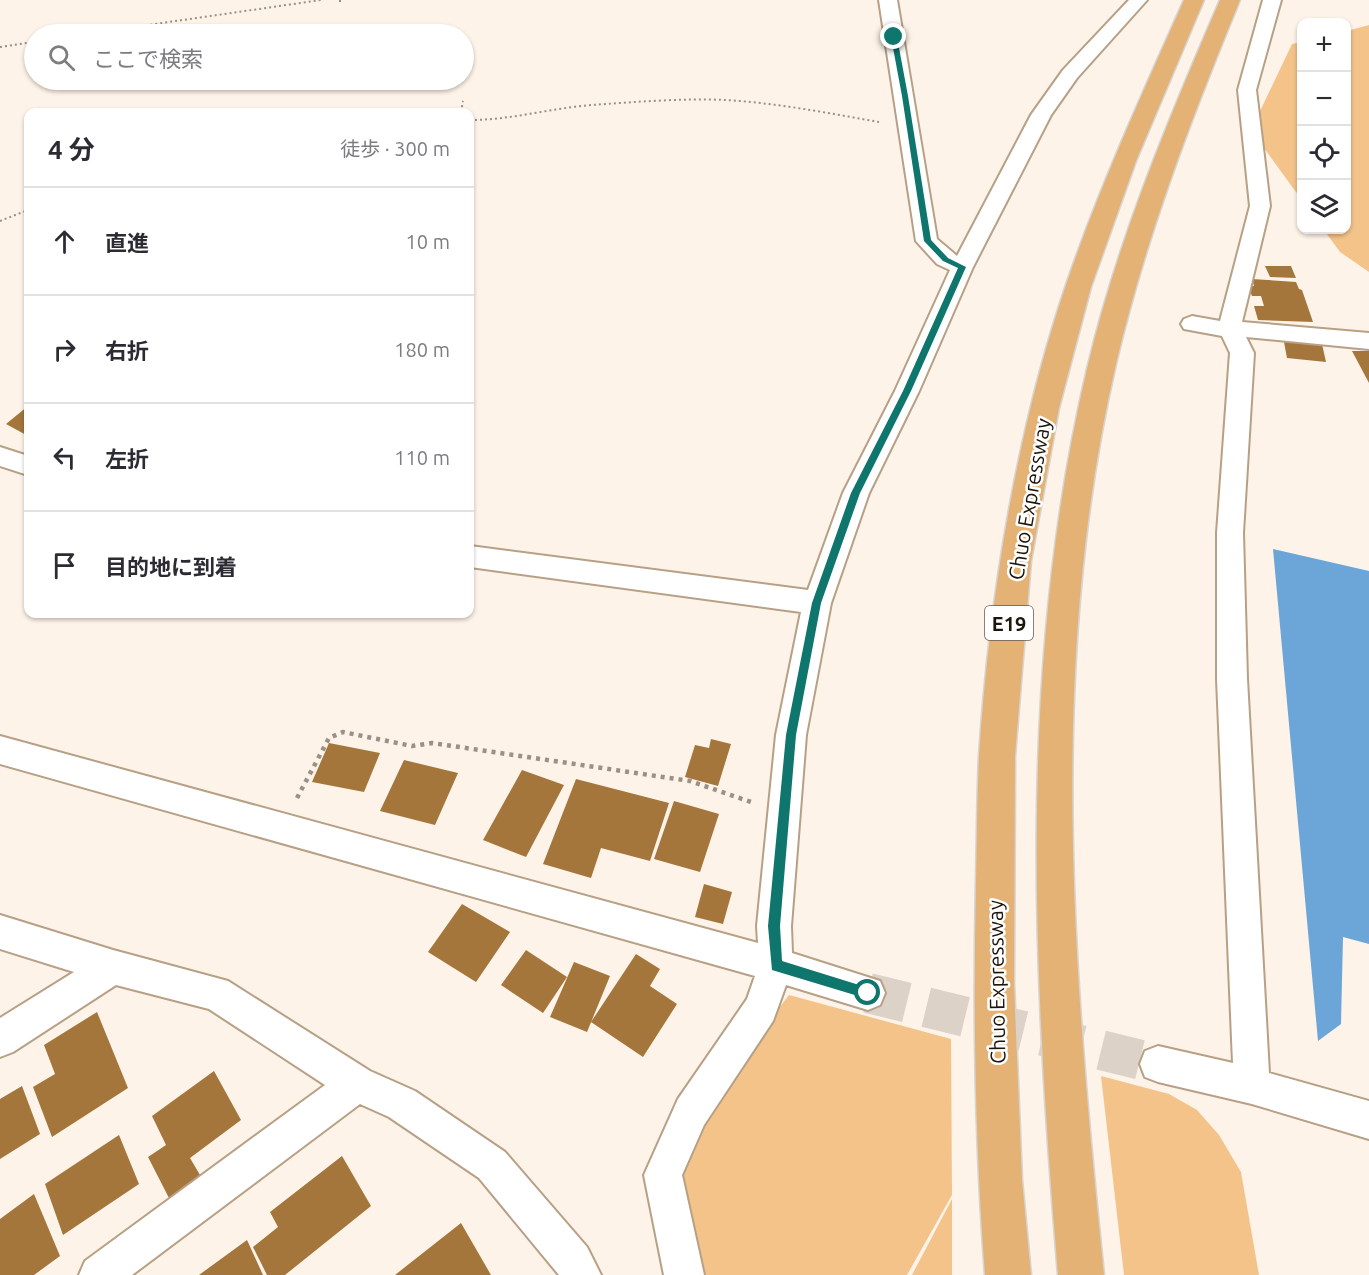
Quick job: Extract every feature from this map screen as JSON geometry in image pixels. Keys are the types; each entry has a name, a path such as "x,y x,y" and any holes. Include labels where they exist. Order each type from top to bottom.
{"highway":[{"name":"Chuo Expressway","path":"1008,1275 1000,1180 994,983 997,756 1015,561 1045,408 1078,287 1124,161 1194,0"},
{"name":"E19","path":"1081,1275 1058,995 1055,768 1066,572 1090,420 1119,297 1160,170 1230,0"}],"street":[{"path":"888,0 927,241 945,259 962,267"},
{"path":"684,1275 663,1175 691,1112 761,1009 776,965 774,926 791,735 816,603 856,493 907,391 962,267 1041,115 1070,74 1138,0"},
{"path":"1252,1086 1232,679 1230,533 1242,353 1231,330 1231,319 1260,206 1246,90 1272,0"},
{"path":"1192,324 1231,330 1249,329 1340,340 1369,341"},
{"path":"0,456 13,463 24,465"},
{"path":"474,557 816,603"},
{"path":"0,750 776,965 868,993"},
{"path":"0,932 113,967 216,993 357,1084 402,1104 492,1165 571,1270"},
{"path":"0,1039 113,967"},
{"path":"1158,1064 1252,1086 1369,1120"},
{"path":"99,1275 357,1084"}],"path":[{"path":"155,24 321,0"},
{"path":"340,0 340,5"},
{"path":"0,47 24,43"},
{"path":"474,120 496,120 538,111 591,105 722,100 772,104 910,127"},
{"path":"460,108 463,101"},
{"path":"0,221 24,212"},
{"path":"281,828 328,738 343,732 412,746 432,743 690,781 761,804"}],"shaded area":[{"path":"1369,25 1369,272 1340,252 1327,234 1351,234 1351,30"},
{"path":"1297,43 1297,193 1251,130 1292,44"},
{"path":"789,995 951,1039 952,1195 907,1275 695,1275 680,1203 684,1167 692,1140 720,1088"},
{"path":"1101,1076 1169,1094 1197,1110 1219,1135 1241,1172 1259,1275 1124,1275"},
{"path":"952,1199 952,1275 912,1275"}],"water":[{"path":"1273,549 1369,571 1369,944 1343,937 1341,1024 1318,1041"}],"building":[{"path":"1265,266 1291,266 1296,278 1270,277"},
{"path":"1252,279 1296,282 1302,290 1313,322 1258,320 1254,306 1264,306 1261,296 1252,296 1248,286 1254,286"},
{"path":"1294,341 1322,344 1326,362 1287,358 1284,342 1294,343"},
{"path":"1352,351 1369,351 1369,383"},
{"path":"24,409 24,434 6,424"},
{"path":"711,739 731,744 718,786 685,777 695,745 709,748"},
{"path":"329,743 380,753 364,792 312,782"},
{"path":"404,760 458,773 435,825 380,811"},
{"path":"522,770 564,785 526,857 483,840"},
{"path":"576,779 669,803 650,861 601,848 591,878 543,864"},
{"path":"674,801 719,814 700,872 654,859"},
{"path":"704,884 732,892 723,924 695,917"},
{"path":"462,904 510,932 476,982 428,952"},
{"path":"526,950 567,977 543,1013 501,985"},
{"path":"636,954 660,969 650,986 677,1004 643,1057 591,1022"},
{"path":"574,962 610,976 587,1032 550,1017"},
{"path":"97,1012 128,1088 52,1137 33,1087 55,1074 44,1045"},
{"path":"214,1071 241,1120 190,1158 200,1175 169,1198 148,1157 166,1145 152,1116"},
{"path":"22,1086 40,1134 0,1159 0,1099"},
{"path":"119,1135 139,1184 63,1235 45,1184"},
{"path":"342,1156 371,1206 285,1275 267,1275 253,1247 278,1227 270,1212"},
{"path":"34,1194 60,1256 34,1275 0,1275 0,1219"},
{"path":"461,1223 491,1275 395,1275"},
{"path":"247,1240 263,1275 199,1275"}],"tunnel":[{"path":"868,993 1158,1064"}],"route":[{"path":"868,993 776,965 774,926 791,735 816,603 856,493 907,391 962,267 945,259 927,241 894,37"}]}
